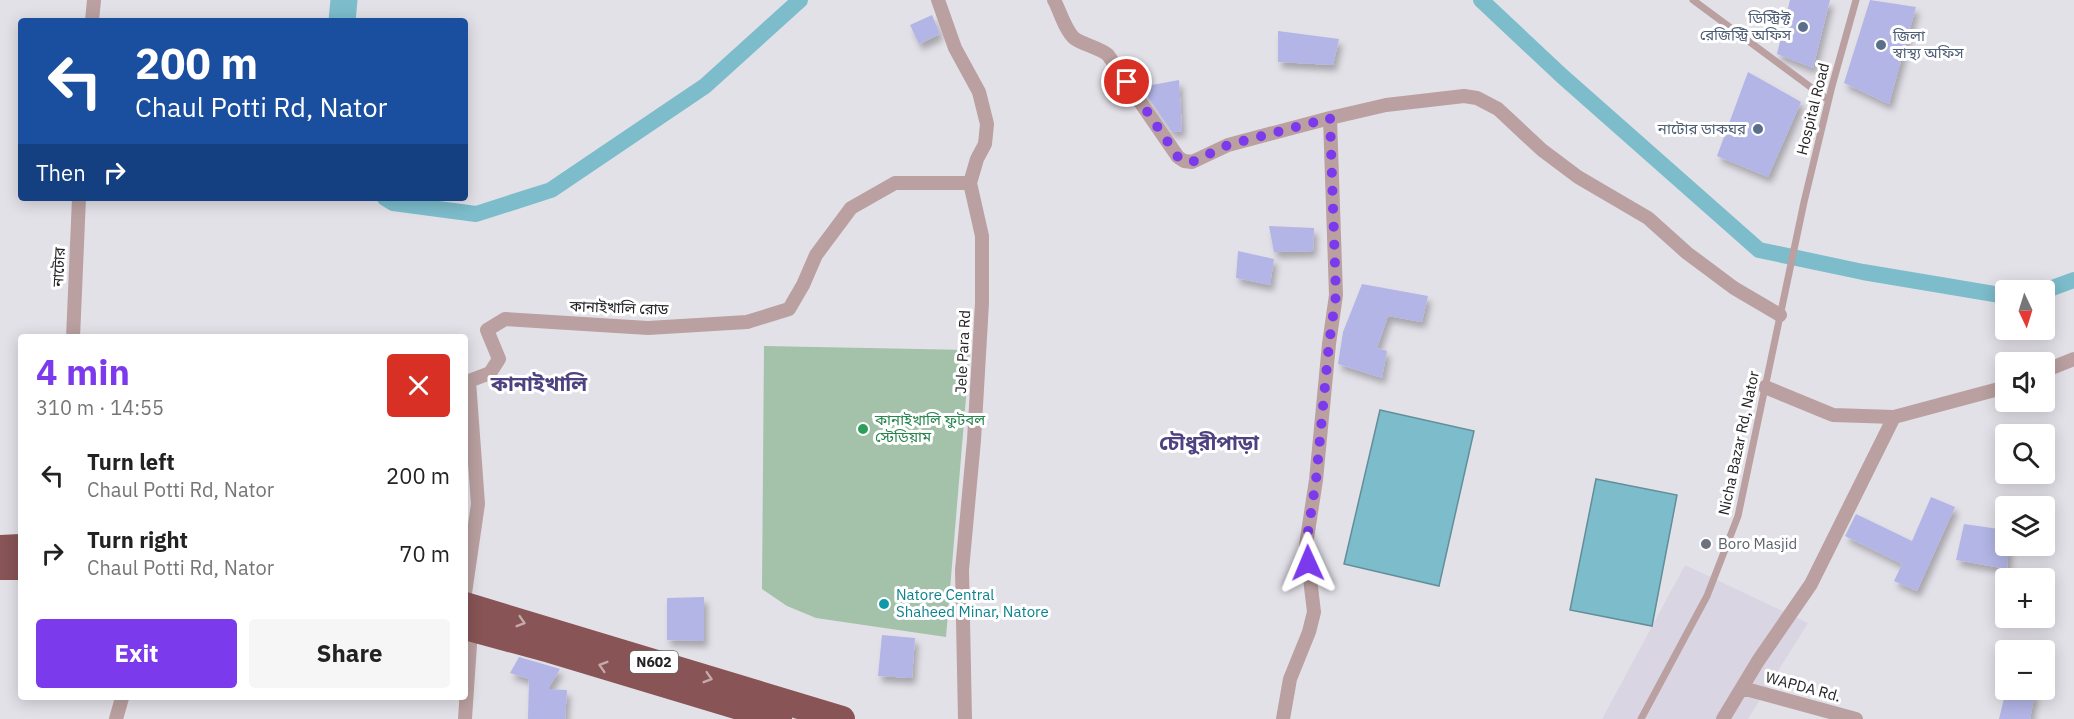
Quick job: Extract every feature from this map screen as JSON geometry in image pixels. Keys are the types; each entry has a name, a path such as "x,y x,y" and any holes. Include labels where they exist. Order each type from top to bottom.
{"highway":[{"path":"0,548 18,547"},
{"path":"0,567 18,567"},
{"name":"N602","path":"468,620 550,650 779,719"},
{"name":"N602","path":"468,620 842,719"}],"street":[{"path":"92,18 93,0"},
{"name":"Jele Para Rd","path":"938,0 955,48 980,92 987,124 985,144 977,159 970,183 981,236 982,303 974,440 962,570 965,719"},
{"path":"1054,0 1070,34 1075,39 1099,48 1108,55 1178,157 1184,161 1192,162 1228,145 1386,105 1464,96 1477,98 1498,109 1542,150 1578,177 1648,218 1687,253 1724,281 1780,315"},
{"path":"1283,719 1290,679 1309,632 1314,612 1306,545 1316,480 1336,295 1330,118"},
{"name":"কানাইখালি রোড","path":"468,386 469,381 490,373 499,359 487,330 505,319 648,328 747,322 789,309 816,255 851,208 895,183 970,183"},
{"name":"নাটোর","path":"73,334 80,201"},
{"path":"2055,367 2074,359"},
{"path":"1766,387 1833,415 1894,417 1995,390"},
{"name":"কানাইখালি রোড","path":"468,401 478,504 468,572"},
{"path":"1723,719 1811,584 1894,417"},
{"name":"WAPDA Rd.","path":"1742,688 1856,719"},
{"path":"116,719 121,700"},
{"path":"465,700 465,719"}],"lane":[{"path":"1693,0 1828,100"},
{"name":"Hospital Road","path":"1799,225 1828,100 1856,0"},
{"name":"Nicha Bazar Rd, Nator","path":"1641,719 1707,596 1738,516 1799,225"}],"shaded area":[{"path":"1685,565 1808,623 1748,719 1602,719"}],"green space":[{"name":"কানাইখালি ফুটবল স্টেডিয়াম","path":"764,346 970,350 946,637 816,618 787,606 762,589"}],"water":[{"path":"1380,410 1474,431 1439,586 1344,564"},
{"path":"1596,479 1677,495 1652,626 1570,610"}],"building":[{"name":"ডিস্ট্রিক্ট রেজিস্ট্রি অফিস","path":"1790,0 1830,0 1813,68 1777,54"},
{"name":"জিলা স্বাস্থ্য অফিস","path":"1870,0 1916,7 1889,104 1844,83"},
{"path":"932,15 940,34 919,44 910,25"},
{"path":"1278,31 1339,39 1333,65 1278,62"},
{"name":"নাটোর ডাকঘর","path":"1748,72 1801,102 1768,177 1717,156"},
{"path":"1179,80 1182,131 1172,132 1141,87"},
{"path":"1269,226 1314,228 1313,251 1274,252"},
{"path":"1238,251 1274,259 1270,285 1236,278"},
{"path":"1362,284 1428,296 1422,322 1388,316 1377,348 1387,351 1382,378 1338,364 1343,332"},
{"path":"1931,497 1955,507 1917,591 1894,581 1902,564 1845,536 1856,514 1912,541"},
{"path":"1964,524 1995,528 1995,556 2008,556 2007,568 1956,560"},
{"path":"704,597 704,641 667,640 667,598"},
{"path":"882,635 915,638 912,678 878,676"},
{"path":"519,657 560,669 548,689 567,690 565,719 528,719 529,679 510,673"},
{"path":"2004,700 2034,700 2030,719 1999,719"}],"waterway":[{"path":"342,18 344,0"},
{"path":"390,201 476,214 551,190 705,86 800,0"},
{"path":"1481,0 1562,76 1759,250 1863,272 1995,294"},
{"path":"2055,287 2074,280"}],"place":[{"name":"ডিস্ট্রিক্ট রেজিস্ট্রি অফিস","path":"1803,27"},
{"name":"জিলা স্বাস্থ্য অফিস","path":"1881,45"},
{"name":"নাটোর ডাকঘর","path":"1758,129"},
{"name":"কানাইখালি ফুটবল স্টেডিয়াম","path":"863,429"},
{"name":"Boro Masjid","path":"1706,544"},
{"name":"Natore Central Shaheed Minar, Natore","path":"884,604"}],"district":[{"name":"কানাইখালি","path":"539,384"},
{"name":"চৌধুরীপাড়া","path":"1209,443"}],"route":[{"path":"1127,82 1178,157 1184,161 1192,162 1228,145 1330,118 1336,295 1316,480 1306,545 1308,563"}]}
